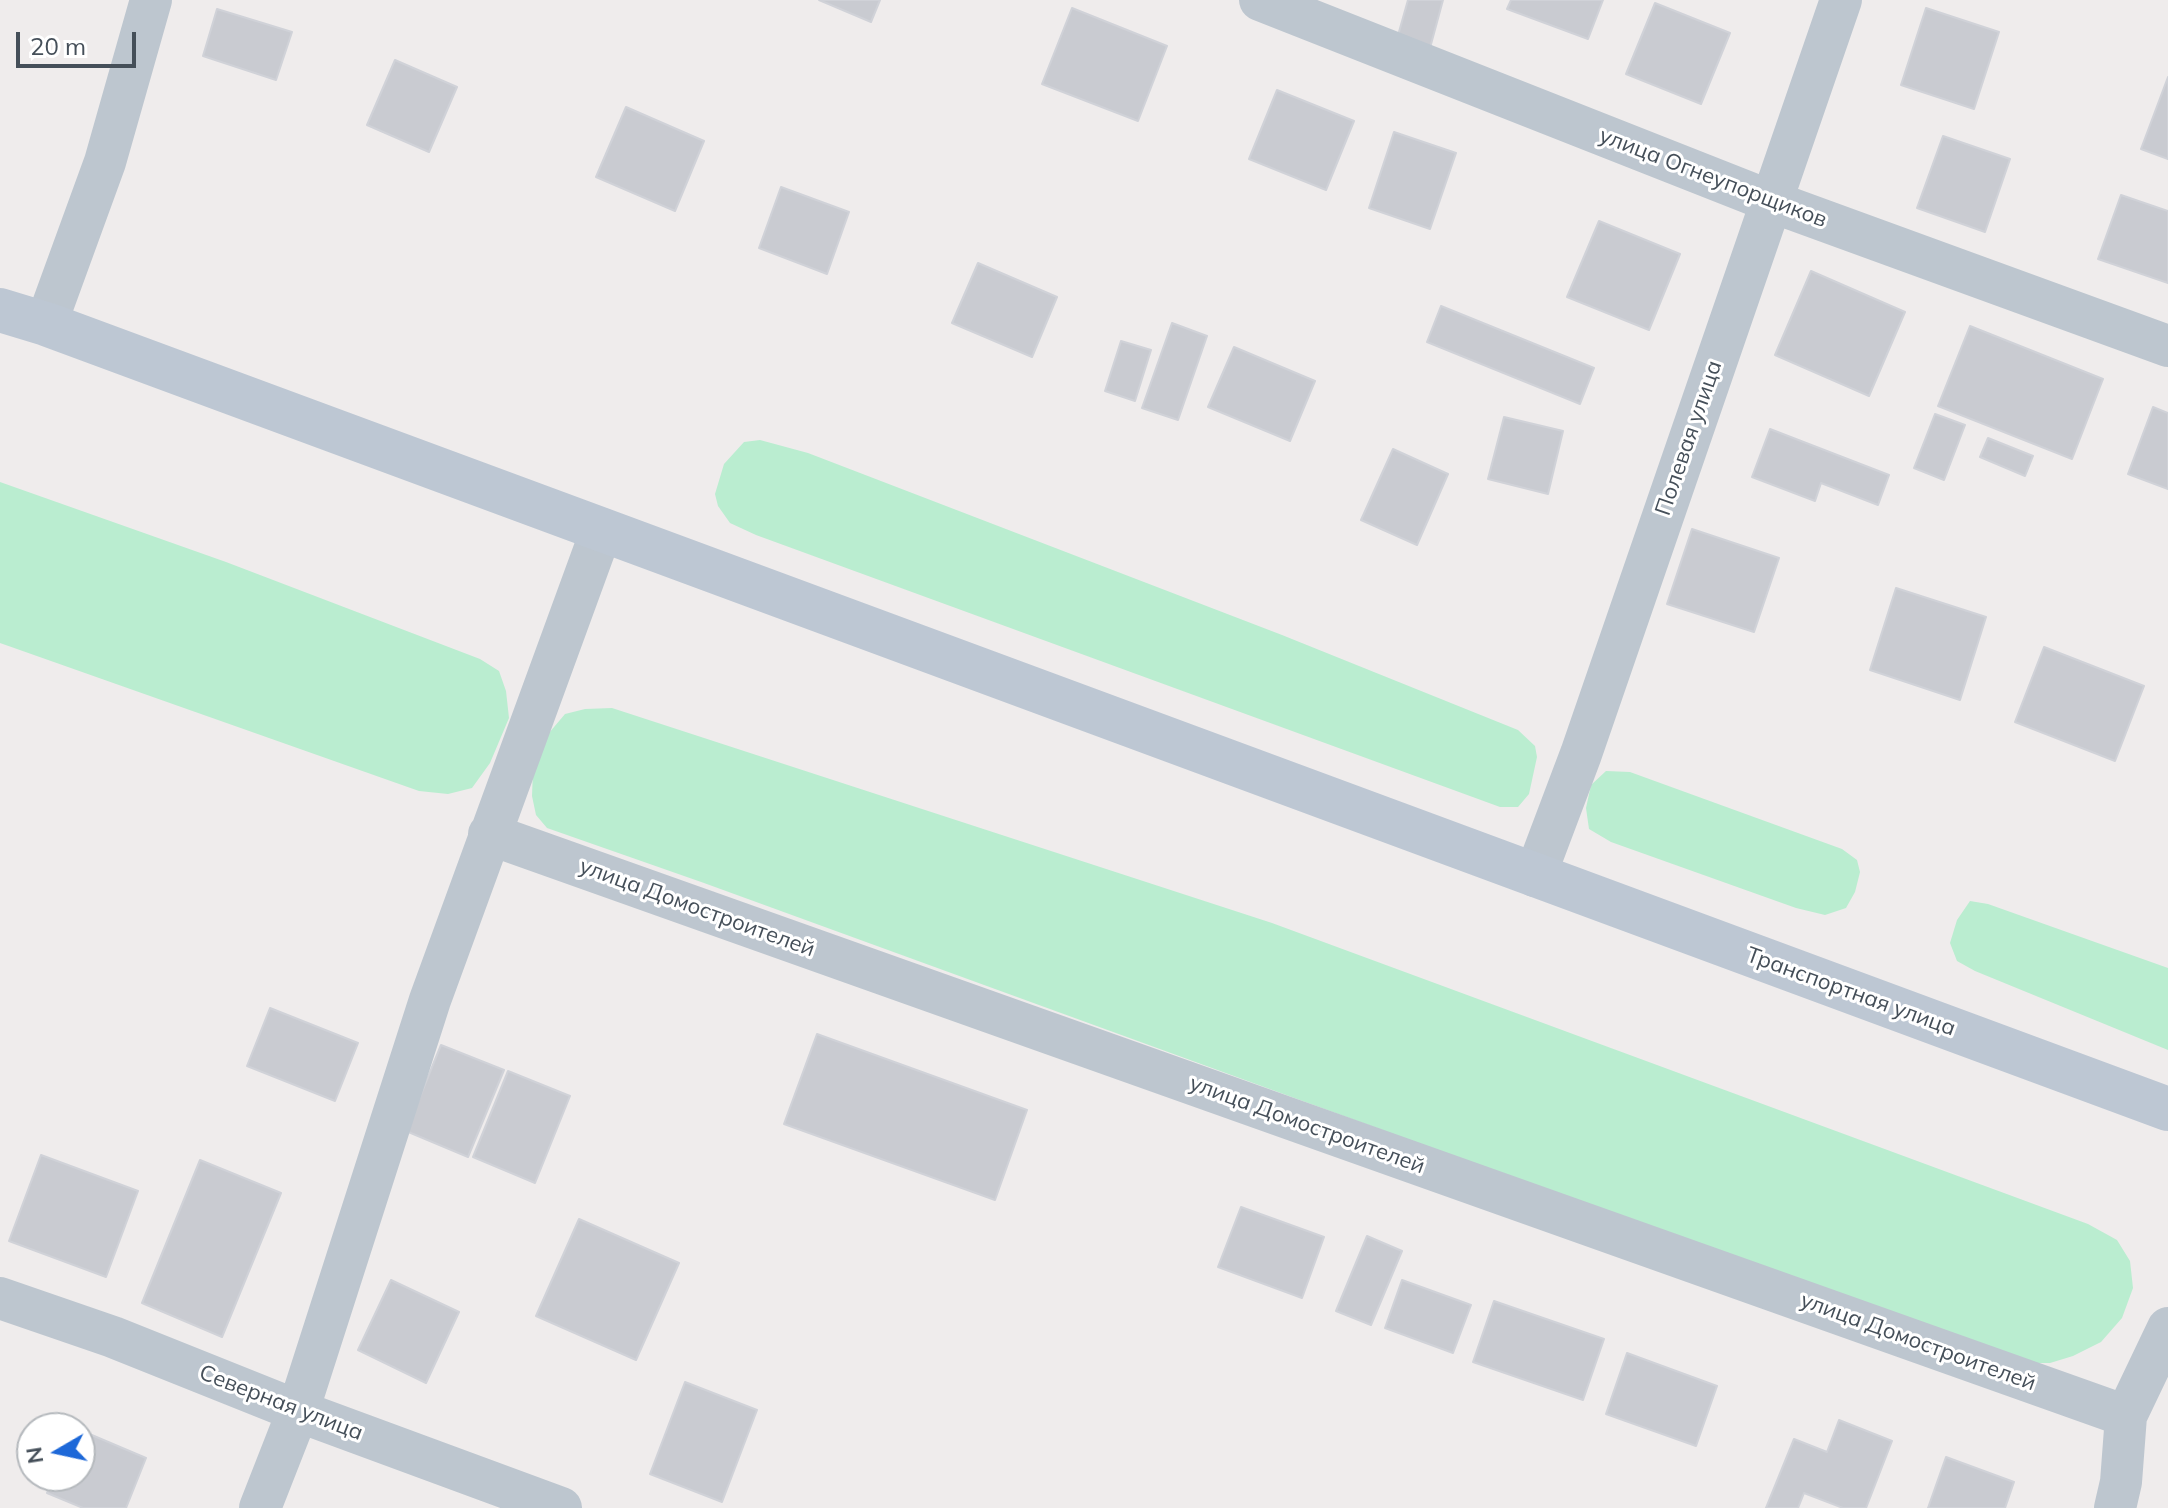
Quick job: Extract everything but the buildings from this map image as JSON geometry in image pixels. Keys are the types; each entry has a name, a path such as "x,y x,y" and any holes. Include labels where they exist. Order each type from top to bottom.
{"main road":[{"name":"Транспортная улица","path":"0,310 46,324 2168,1109"}],"street":[{"path":"46,324 105,162 151,0"},
{"name":"улица Огнеупорщиков","path":"1260,0 1770,201 2168,346"},
{"name":"Полевая улица","path":"1535,876 1581,754 1841,0"},
{"path":"260,1508 298,1411 430,1000 602,529"},
{"name":"улица Домостроителей","path":"489,834 2126,1416"},
{"name":"Северная улица","path":"0,1298 113,1337 298,1411 561,1508"},
{"path":"2115,1508 2121,1482 2126,1416 2168,1328"}],"green space":[{"path":"760,440 808,453 1282,635 1518,730 1535,746 1537,757 1529,794 1518,807 1500,807 756,535 730,523 718,506 715,494 724,464 744,442"},
{"path":"0,482 226,562 480,659 499,671 506,691 509,718 490,763 472,788 448,794 419,791 0,643"},
{"path":"612,708 1272,923 2088,1224 2117,1240 2130,1261 2133,1288 2122,1318 2101,1342 2073,1356 2050,1363 2022,1363 547,828 536,815 532,796 533,770 549,733 565,714 585,709"},
{"path":"1606,771 1630,772 1842,849 1857,860 1860,872 1855,892 1846,908 1825,915 1796,908 1611,842 1589,829 1586,808 1591,785"},
{"path":"1970,901 1988,904 2168,968 2168,1050 1957,961 1950,943 1957,920"}]}
